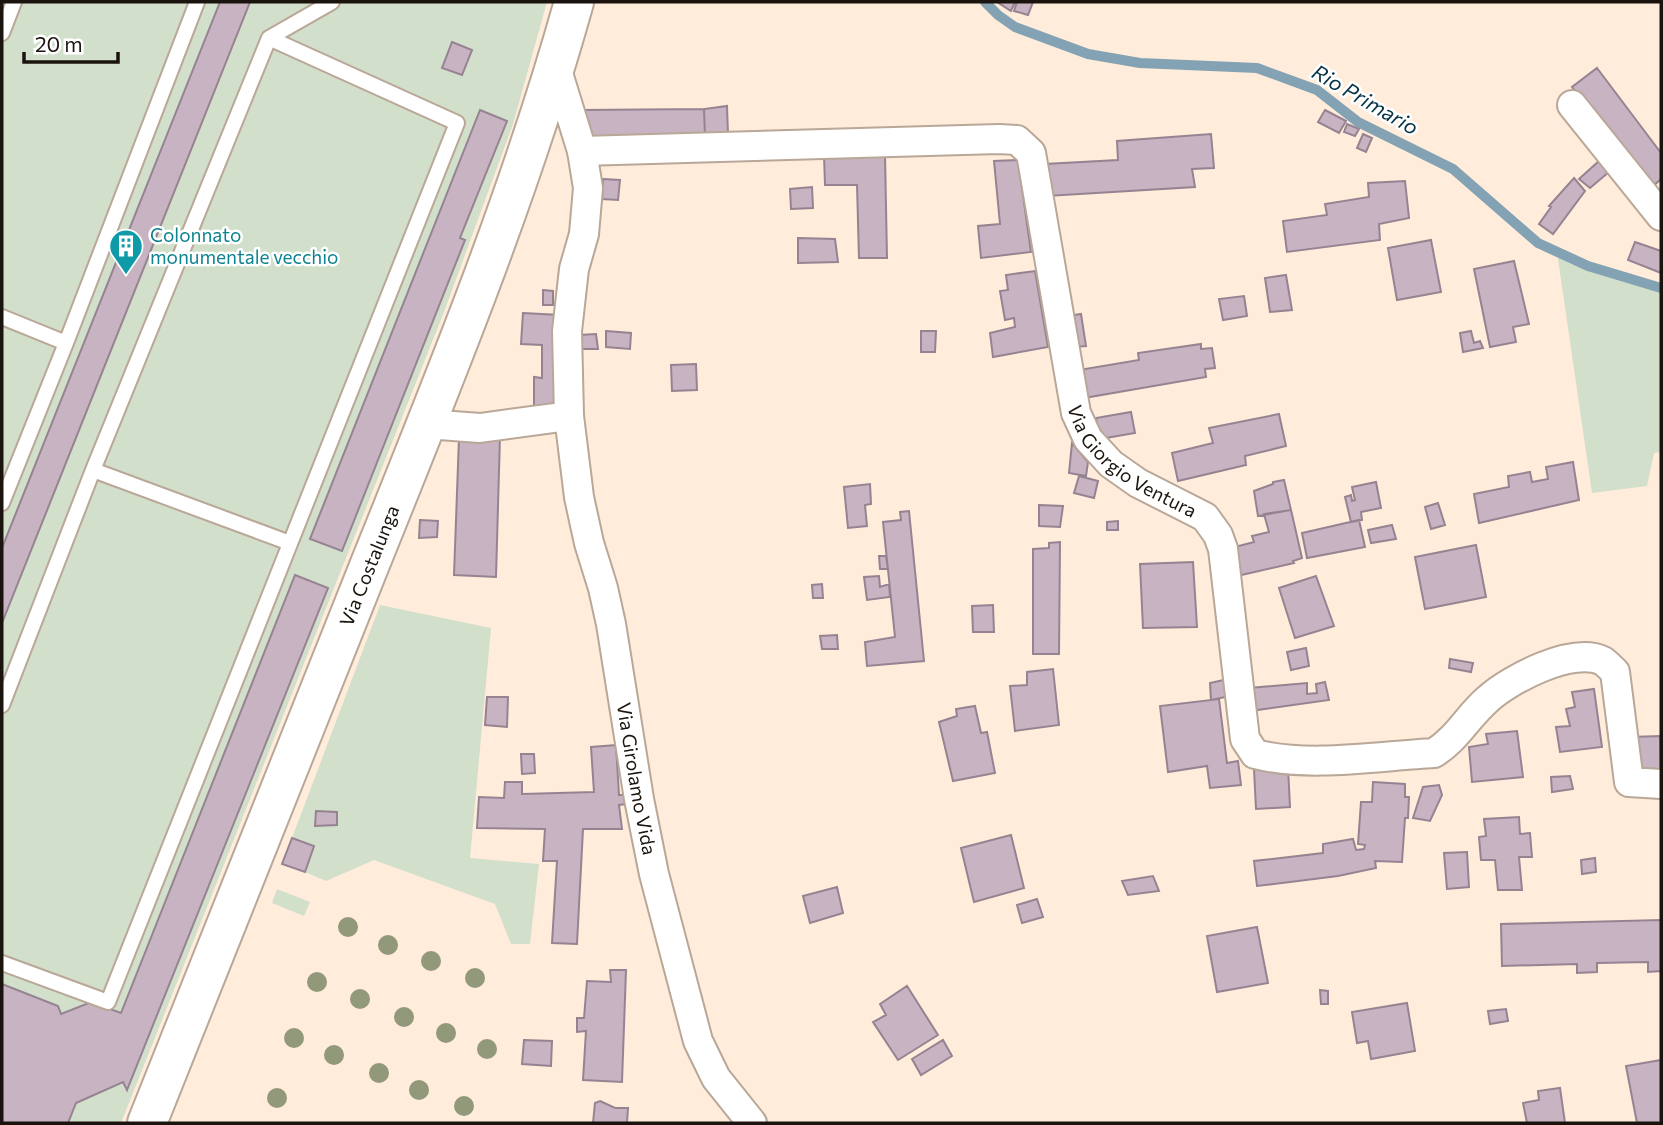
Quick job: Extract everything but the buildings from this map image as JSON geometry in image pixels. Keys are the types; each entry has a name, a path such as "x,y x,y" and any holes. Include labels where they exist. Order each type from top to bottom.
{"street":[{"name":"Via Costalunga","path":"147,1123 502,229 556,67 574,2"},
{"path":"556,67 582,151"},
{"path":"1572,105 1661,216"},
{"name":"Via Giorgio Ventura","path":"582,151 1017,140 1031,153 1076,413 1088,439 1111,464 1138,483 1205,517 1218,535 1223,549 1245,739 1255,754 1277,760 1301,761 1434,753 1449,743 1487,700 1514,681 1560,661 1583,658 1602,661 1615,672 1629,782 1661,785"},
{"name":"Via Girolamo Vida","path":"582,151 587,188 584,234 574,269 567,331 569,416 579,497 611,624 654,874 698,1041 716,1078 752,1123"},
{"path":"426,424 480,428 569,416"}],"lane":[{"path":"2,33 14,2"},
{"path":"2,503 197,2"},
{"path":"2,705 93,470 269,37 332,2"},
{"path":"2,963 108,1002 457,123 269,37"},
{"path":"2,317 66,343"},
{"path":"93,470 290,543"}],"green space":[{"path":"2,2 547,2 513,124 444,312 121,1123 2,1123"},
{"path":"1557,252 1588,266 1661,288 1661,452 1654,453 1647,486 1592,493"},
{"path":"380,605 491,628 470,858 539,864 530,944 511,944 495,904 374,860 326,881 305,872 314,846 292,838"},
{"path":"277,889 310,902 304,916 272,903"}],"waterway":[{"name":"Rio Primario","path":"985,2 1015,27 1088,54 1140,63 1257,68 1317,90 1358,122 1453,169 1538,243 1588,266 1661,288"}],"place":[{"name":"Colonnato monumentale vecchio","path":"126,276"}]}
